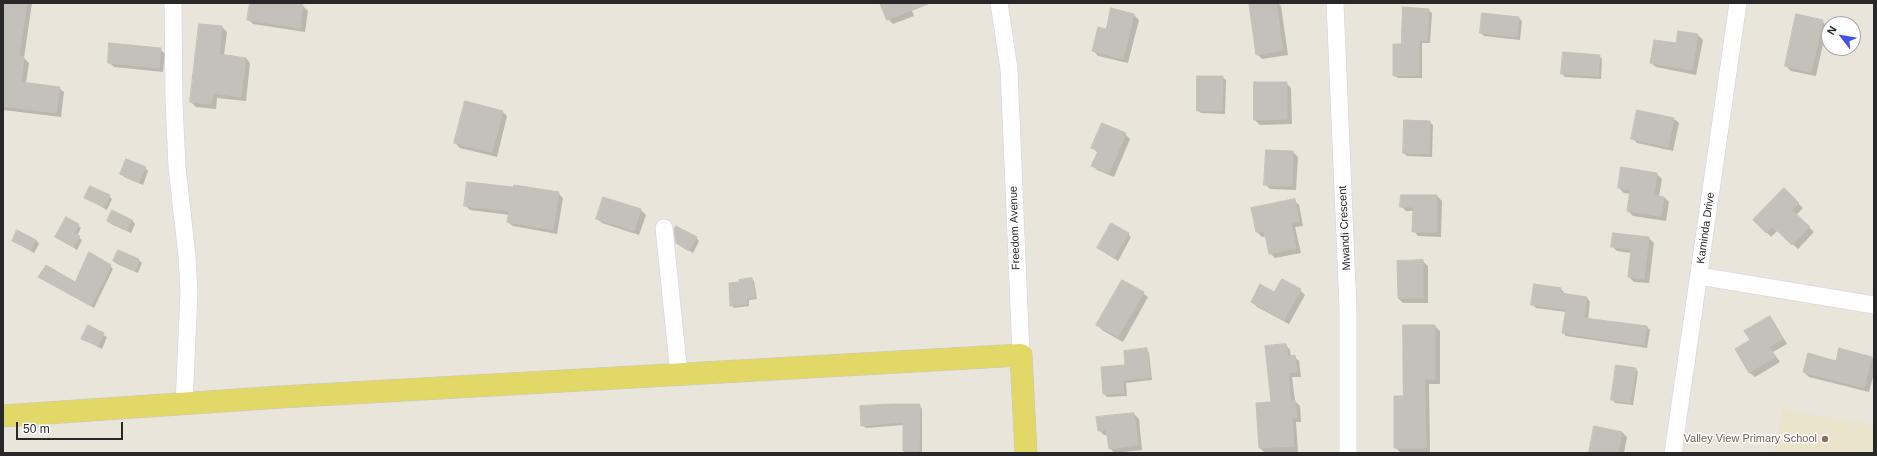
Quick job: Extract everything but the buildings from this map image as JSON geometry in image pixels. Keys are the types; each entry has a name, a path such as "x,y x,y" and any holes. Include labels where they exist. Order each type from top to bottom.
{"main road":[{"path":"3,416 289,397 1021,355"},
{"name":"Freedom Avenue","path":"1021,355 1026,453"}],"street":[{"path":"173,3 174,101 189,293 184,405"},
{"name":"Freedom Avenue","path":"999,3 1009,69 1021,355"},
{"name":"Mwandi Crescent","path":"1335,3 1348,308 1348,453"},
{"name":"Kaminda Drive","path":"1673,453 1738,3"},
{"path":"664,228 679,374"},
{"path":"1699,276 1874,305"}],"shaded area":[{"name":"Valley View Primary School","path":"1782,409 1874,425 1874,453 1774,453"}],"place":[{"name":"Valley View Primary School","path":"1825,439"}]}
